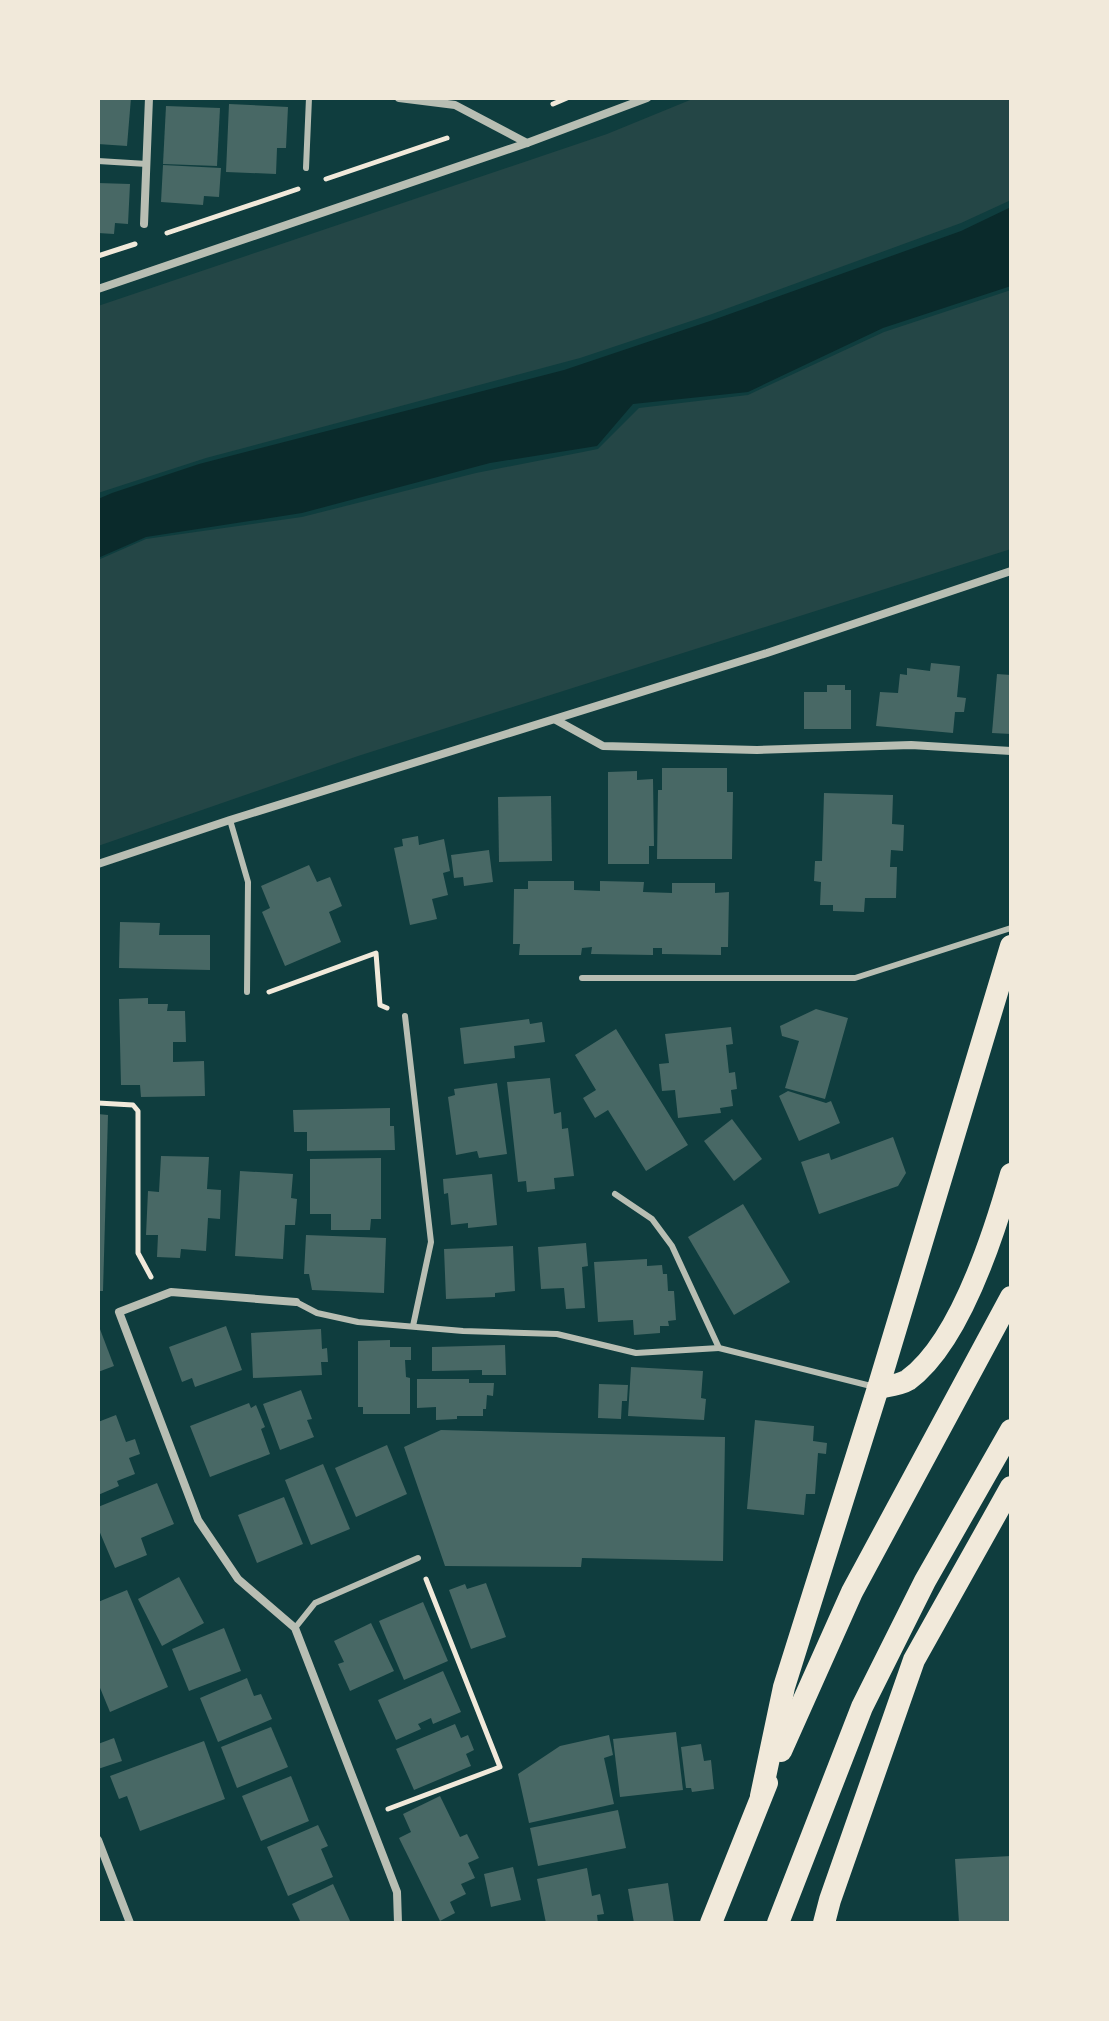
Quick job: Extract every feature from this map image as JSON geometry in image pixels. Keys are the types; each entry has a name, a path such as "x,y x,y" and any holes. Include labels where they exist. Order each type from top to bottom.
{"highway":[{"path":"761,1796 784,1687 1011,946"},
{"path":"878,1388 905,1382 933,1357 955,1322 997,1224 1011,1174"},
{"path":"711,1923 761,1796 852,1592 1011,1297"},
{"path":"778,1923 862,1707 925,1581 1011,1430"},
{"path":"824,1923 914,1660 1011,1487"}],"street":[{"path":"144,224 149,98"},
{"path":"399,98 455,105 527,143"},
{"path":"98,289 527,143 647,98"},
{"path":"98,864 556,720 1011,571"},
{"path":"556,720 603,746 757,750 911,745 1011,751"},
{"path":"296,1302 171,1292 119,1312 198,1520 238,1579 295,1628 397,1892 398,1923"},
{"path":"98,1840 130,1923"}],"lane":[{"path":"306,168 309,98"},
{"path":"98,161 147,164"},
{"path":"230,820 248,882 247,992"},
{"path":"582,978 855,978 1011,928"},
{"path":"405,1016 431,1242 413,1326"},
{"path":"615,1194 652,1219 672,1246 719,1348"},
{"path":"296,1302 317,1313 344,1319 557,1334 636,1353 719,1348 878,1388"},
{"path":"295,1628 315,1603 418,1558"}],"path":[{"path":"553,104 567,98"},
{"path":"320,181 447,138"},
{"path":"158,236 305,186"},
{"path":"98,256 143,241"},
{"path":"268,992 376,953 380,1005 405,1016"},
{"path":"98,1103 133,1105 138,1111 138,1253 161,1296"},
{"path":"368,1816 500,1767 418,1558"}],"shaded area":[{"path":"695,98 1011,98 1011,200 961,223 712,314 580,358 206,458 98,493 98,306 607,134"},
{"path":"1011,207 1011,286 883,328 748,392 633,404 597,446 490,463 302,513 146,537 98,558 98,499 112,493 199,464 564,370 961,231"},
{"path":"1011,290 1011,549 358,756 98,846 98,560 146,539 302,517 476,473 598,449 639,408 748,395 884,332"}],"building":[{"path":"98,98 131,98 127,146 98,144"},
{"path":"229,104 288,107 286,148 277,148 276,174 226,172"},
{"path":"166,106 220,108 217,166 163,164"},
{"path":"163,165 221,168 219,197 204,196 203,205 161,202"},
{"path":"98,183 130,184 128,224 115,223 114,234 98,233"},
{"path":"931,663 960,666 957,697 966,698 964,712 955,712 953,733 876,726 880,692 898,693 900,674 907,675 907,668 930,671"},
{"path":"997,674 1011,675 1011,734 992,733"},
{"path":"827,685 845,685 845,690 851,690 851,729 804,729 804,692 827,692"},
{"path":"662,768 727,768 727,792 733,792 732,859 657,859 658,790 662,790"},
{"path":"637,771 637,780 653,779 654,846 649,846 649,864 608,864 608,772"},
{"path":"824,793 893,795 892,824 904,825 903,851 891,850 890,867 897,867 896,898 865,898 864,912 833,911 833,905 820,905 821,882 814,881 815,861 822,861"},
{"path":"551,796 552,861 499,862 498,797"},
{"path":"418,836 419,845 444,839 450,871 443,873 448,895 432,899 437,919 410,925 394,848 403,846 402,839"},
{"path":"489,850 493,882 464,886 463,877 454,878 451,855"},
{"path":"309,865 317,882 330,877 342,906 329,912 341,942 285,966 262,912 270,908 261,886"},
{"path":"528,881 574,881 574,890 600,891 600,881 644,882 643,892 672,893 672,883 715,883 715,893 729,892 728,947 721,947 721,955 662,954 662,948 653,948 653,955 591,954 592,947 582,948 581,955 519,955 520,944 513,944 514,889 528,889"},
{"path":"120,922 160,923 159,935 210,935 210,970 119,968"},
{"path":"148,998 148,1004 168,1004 167,1011 185,1011 186,1042 173,1042 173,1062 204,1061 205,1096 141,1097 140,1085 121,1085 119,999"},
{"path":"816,1009 848,1018 825,1099 785,1088 799,1041 782,1036 780,1026"},
{"path":"529,1019 530,1024 542,1022 545,1042 514,1046 515,1058 464,1064 460,1028"},
{"path":"731,1027 733,1044 726,1045 729,1073 735,1072 737,1089 731,1090 733,1106 720,1108 721,1113 678,1118 675,1090 662,1091 659,1064 669,1063 665,1034"},
{"path":"616,1029 688,1145 646,1171 608,1110 595,1118 583,1098 596,1090 575,1055"},
{"path":"550,1078 554,1114 561,1112 562,1129 568,1128 574,1176 554,1178 555,1189 527,1192 526,1181 518,1182 507,1082"},
{"path":"497,1083 507,1154 479,1158 477,1151 456,1155 448,1097 455,1095 454,1089"},
{"path":"788,1091 826,1103 831,1101 840,1123 799,1141 779,1096"},
{"path":"390,1108 395,1150 307,1151 307,1132 294,1132 293,1110"},
{"path":"98,1114 108,1115 103,1291 98,1291"},
{"path":"732,1119 762,1159 734,1181 704,1141"},
{"path":"893,1137 906,1173 898,1186 819,1214 801,1162 829,1153 831,1160"},
{"path":"161,1156 209,1157 207,1189 221,1190 220,1219 208,1218 206,1251 181,1249 180,1258 157,1257 158,1235 146,1235 148,1191 159,1192"},
{"path":"381,1158 381,1219 371,1219 370,1230 331,1230 331,1214 310,1214 310,1159"},
{"path":"240,1171 293,1174 291,1198 297,1199 295,1225 285,1225 283,1259 235,1256"},
{"path":"492,1174 497,1225 468,1228 468,1223 451,1225 448,1193 444,1194 443,1179"},
{"path":"743,1204 790,1282 734,1315 688,1237"},
{"path":"306,1235 386,1238 384,1293 312,1290 309,1274 304,1274"},
{"path":"586,1243 588,1266 582,1267 585,1308 566,1309 564,1288 541,1289 538,1247"},
{"path":"513,1246 515,1291 495,1293 495,1297 446,1299 444,1249"},
{"path":"647,1259 647,1266 662,1265 663,1274 667,1274 668,1291 674,1291 676,1320 668,1321 669,1326 660,1326 660,1333 634,1335 633,1320 598,1322 594,1262"},
{"path":"98,1324 114,1366 98,1372"},
{"path":"226,1326 242,1370 195,1387 192,1378 182,1382 169,1347"},
{"path":"321,1329 322,1349 327,1348 328,1362 321,1362 322,1375 253,1378 251,1333"},
{"path":"390,1340 390,1347 411,1347 411,1360 405,1360 406,1377 410,1378 410,1414 363,1414 363,1407 358,1407 358,1341"},
{"path":"505,1345 506,1375 482,1375 482,1370 432,1371 432,1347"},
{"path":"631,1367 703,1371 701,1398 706,1399 704,1420 628,1416"},
{"path":"417,1379 469,1379 469,1383 494,1383 493,1396 487,1395 483,1416 436,1420 436,1407 417,1408"},
{"path":"599,1384 628,1385 627,1401 622,1401 621,1419 598,1418"},
{"path":"301,1390 312,1419 307,1420 314,1437 280,1450 263,1404"},
{"path":"249,1403 251,1408 256,1405 265,1427 261,1429 270,1454 210,1477 190,1426"},
{"path":"116,1415 126,1442 135,1439 140,1454 129,1458 135,1474 117,1481 119,1486 98,1495 98,1422"},
{"path":"755,1420 814,1426 813,1441 827,1443 826,1454 818,1453 815,1494 806,1494 804,1515 747,1509"},
{"path":"441,1430 725,1437 723,1561 582,1558 581,1567 445,1566 404,1447"},
{"path":"387,1445 407,1494 356,1517 335,1468"},
{"path":"323,1464 350,1529 311,1545 285,1480"},
{"path":"157,1483 174,1524 141,1538 147,1555 115,1568 98,1528 98,1507"},
{"path":"284,1497 303,1544 257,1563 238,1515"},
{"path":"179,1577 204,1623 162,1646 138,1599"},
{"path":"486,1583 506,1637 471,1649 449,1590 465,1584 467,1589"},
{"path":"127,1590 168,1687 110,1712 98,1683 98,1602"},
{"path":"423,1602 448,1661 404,1680 379,1621"},
{"path":"371,1623 394,1671 350,1691 338,1664 344,1662 334,1641"},
{"path":"224,1628 241,1671 189,1691 172,1649"},
{"path":"443,1671 461,1712 433,1724 431,1718 418,1724 421,1729 396,1740 378,1700"},
{"path":"247,1678 254,1696 261,1694 272,1719 218,1742 200,1698"},
{"path":"455,1724 461,1738 468,1735 474,1750 466,1754 471,1766 414,1790 396,1749"},
{"path":"271,1727 288,1767 237,1788 221,1747"},
{"path":"676,1732 683,1790 620,1797 613,1739"},
{"path":"609,1735 613,1755 604,1758 614,1804 529,1823 518,1774 560,1746"},
{"path":"114,1738 122,1761 98,1769 98,1744"},
{"path":"204,1741 225,1799 140,1831 127,1796 119,1799 110,1776"},
{"path":"701,1744 704,1761 711,1760 714,1789 692,1792 691,1788 686,1788 681,1747"},
{"path":"291,1776 309,1821 261,1841 242,1796"},
{"path":"440,1796 460,1837 467,1834 479,1858 468,1863 475,1878 461,1884 466,1894 450,1902 455,1913 440,1921 399,1838 411,1832 403,1814"},
{"path":"618,1810 626,1848 538,1866 530,1828"},
{"path":"318,1825 328,1846 321,1849 333,1877 288,1896 267,1847"},
{"path":"1011,1856 1011,1923 959,1923 955,1859"},
{"path":"513,1867 521,1900 491,1907 484,1874"},
{"path":"587,1868 592,1896 600,1894 604,1914 597,1915 598,1923 546,1923 537,1879"},
{"path":"668,1883 674,1923 634,1923 628,1889"},
{"path":"333,1884 351,1923 301,1923 292,1904"}]}
